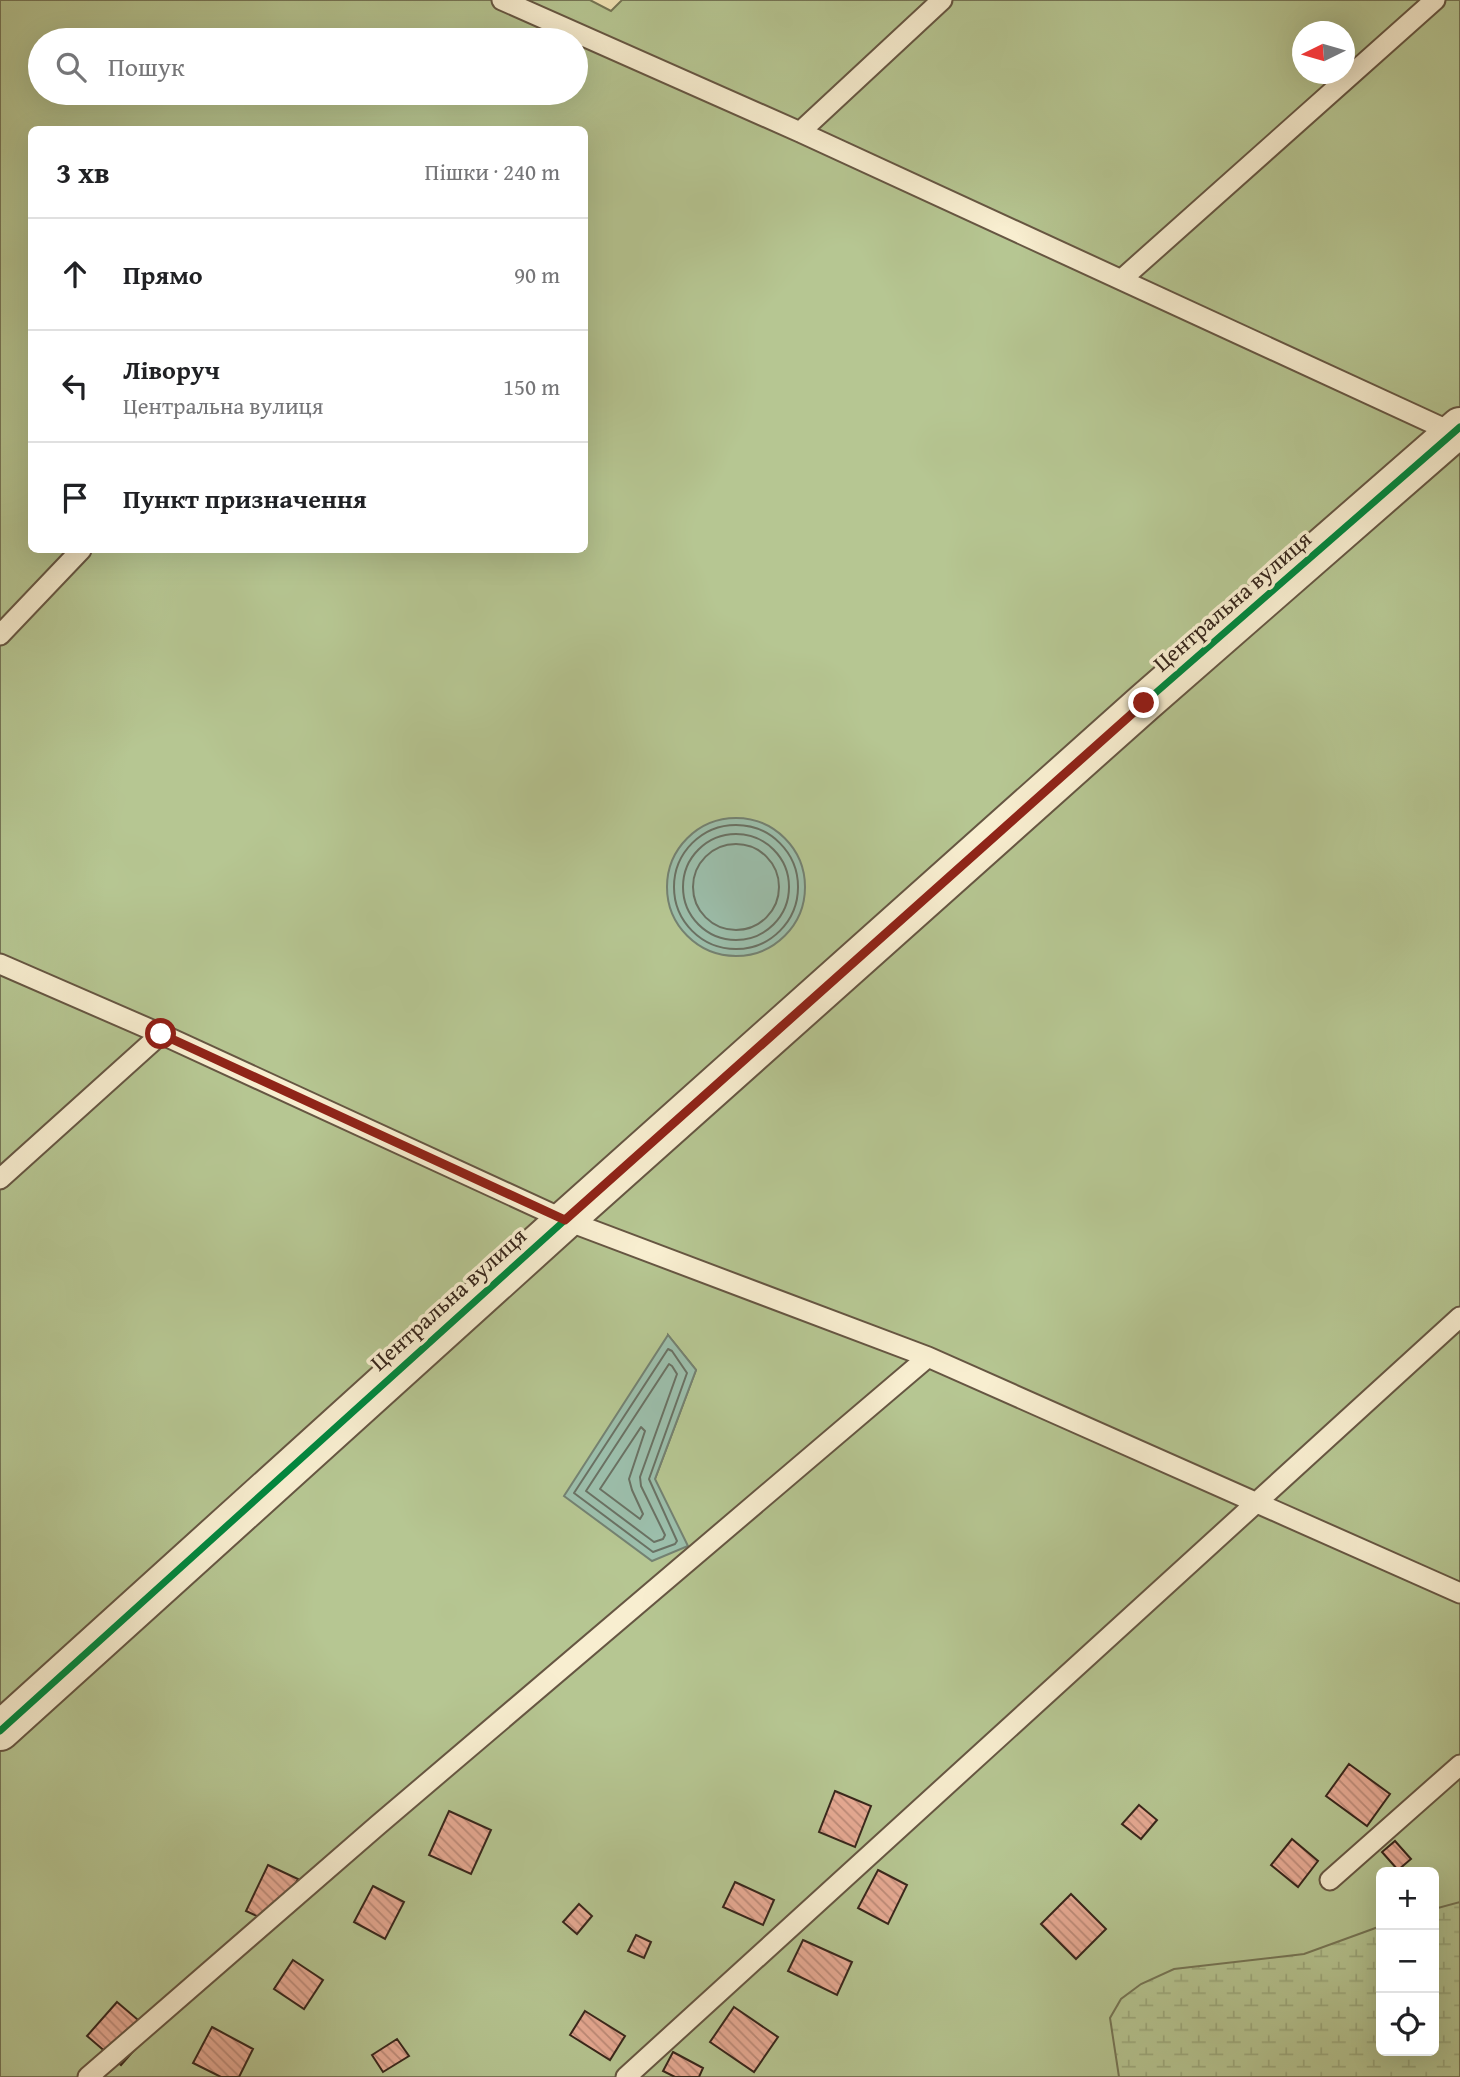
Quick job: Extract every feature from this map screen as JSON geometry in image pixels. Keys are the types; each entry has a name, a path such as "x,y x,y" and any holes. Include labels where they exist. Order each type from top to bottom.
{"street":[{"name":"Центральна вулиця","path":"0,1731 565,1220 1144,703 1458,432"}],"lane":[{"path":"502,0 565,28"},
{"path":"800,132 942,0"},
{"path":"1122,279 1434,0"},
{"path":"588,38 1458,432"},
{"path":"0,635 78,553"},
{"path":"0,964 161,1034 565,1220 928,1357 1460,1593"},
{"path":"0,1179 161,1034"},
{"path":"626,2077 1460,1317"},
{"path":"88,2077 368,1834 928,1357"},
{"path":"1331,1880 1460,1765"}],"green space":[{"path":"0,0 590,0 611,11 622,0 1460,0 1460,2077 0,2077","holes":["668,1335 696,1370 655,1479"]},
{"path":"1460,1902 1460,2077 1119,2077 1110,2018 1121,1999 1141,1984 1174,1969 1304,1954 1376,1928 1376,2056 1439,2056 1439,1908"}],"water":[{"path":"736,818 762,823 785,838 800,861 805,887 800,913 785,936 762,951 736,956 710,951 687,936 672,913 667,887 672,861 687,838 710,823"},
{"path":"668,1335 696,1370 655,1479 688,1546 652,1561 564,1496"}],"building":[{"path":"1349,1764 1390,1794 1367,1826 1326,1796"},
{"path":"835,1791 871,1806 855,1847 819,1832"},
{"path":"1139,1805 1157,1820 1141,1839 1122,1824"},
{"path":"449,1811 491,1830 471,1874 429,1855"},
{"path":"1292,1839 1318,1861 1298,1887 1271,1865"},
{"path":"1395,1841 1411,1859 1402,1867 1395,1867 1382,1852"},
{"path":"268,1865 298,1879 276,1925 246,1911"},
{"path":"878,1870 907,1885 888,1924 858,1908"},
{"path":"735,1882 774,1900 763,1925 723,1907"},
{"path":"373,1886 404,1902 385,1939 354,1922"},
{"path":"1071,1894 1106,1929 1076,1959 1041,1924"},
{"path":"579,1904 592,1916 577,1934 563,1922"},
{"path":"636,1935 651,1942 644,1958 628,1951"},
{"path":"803,1940 852,1962 837,1995 788,1971"},
{"path":"293,1960 323,1980 304,2009 274,1989"},
{"path":"117,2002 151,2031 121,2065 87,2036"},
{"path":"734,2007 778,2037 754,2072 710,2042"},
{"path":"585,2011 625,2036 610,2060 570,2035"},
{"path":"212,2027 253,2049 239,2077 221,2077 193,2063"},
{"path":"397,2039 409,2056 383,2072 372,2055"},
{"path":"673,2052 703,2068 699,2077 675,2077 663,2071"}],"cycle path":[{"path":"0,1731 565,1220 1144,703 1460,427"}],"route":[{"path":"161,1034 565,1220 1144,703"}]}
